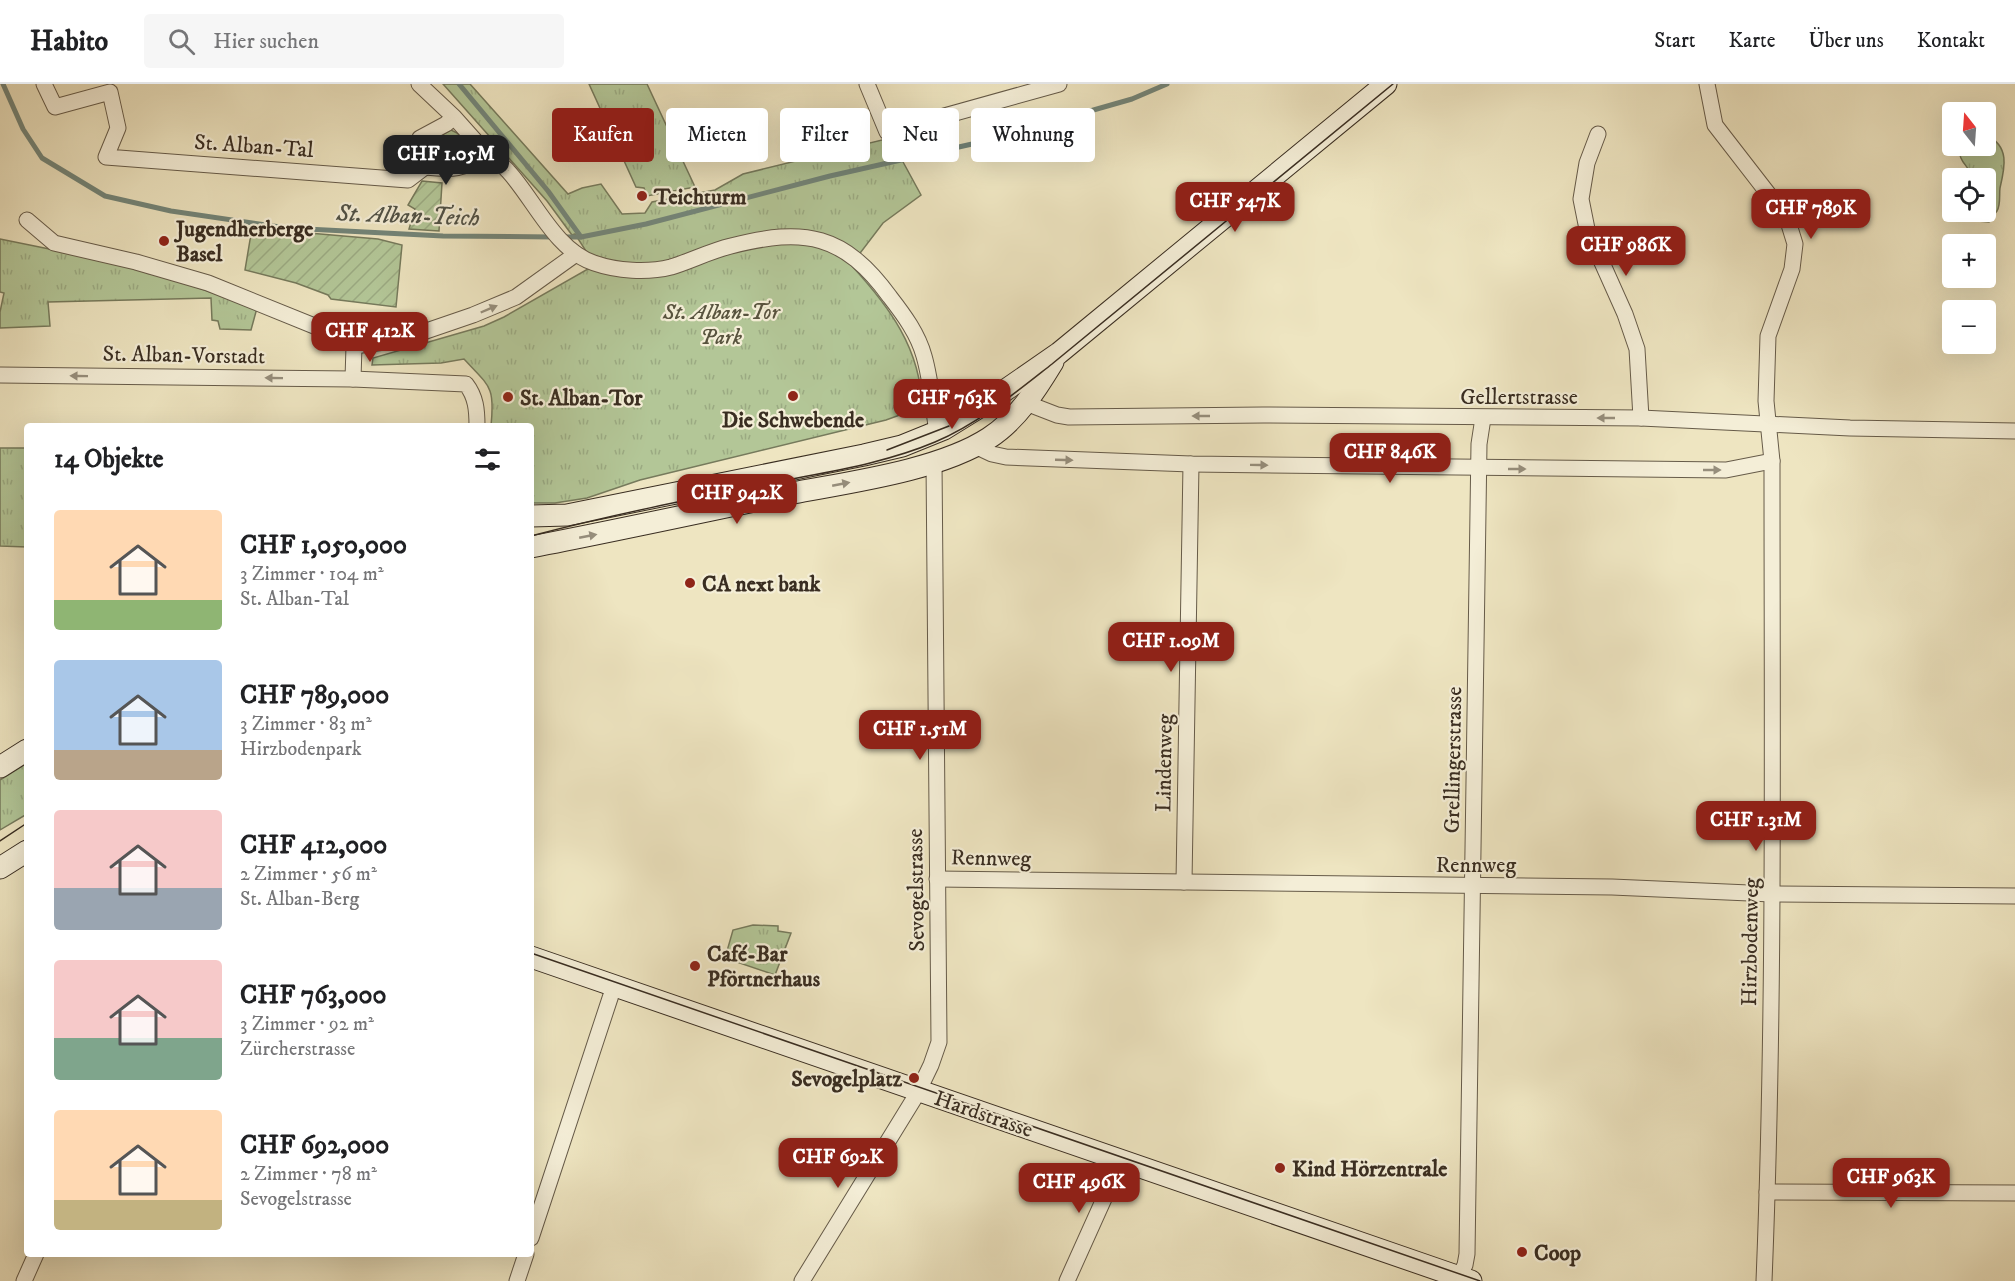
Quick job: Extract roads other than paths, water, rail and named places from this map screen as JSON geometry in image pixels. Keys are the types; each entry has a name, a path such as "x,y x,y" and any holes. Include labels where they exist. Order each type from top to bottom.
{"main road":[{"path":"534,516 567,515 864,456 902,446 937,432 994,398 1059,353 1386,84"},
{"path":"534,547 869,478 934,462 975,446 1004,426 1026,403 1059,353"},
{"path":"994,398 1010,398 1026,403"},
{"path":"973,411 971,431 975,446"},
{"path":"937,432 975,446"},
{"path":"934,462 937,432"},
{"path":"0,767 24,752"},
{"path":"0,868 24,853"},
{"name":"Hardstrasse","path":"534,958 1462,1280"}],"street":[{"name":"St. Alban-Tal","path":"44,84 55,107 110,93 118,128 106,157 408,180 425,167 447,170 469,165 486,154"},
{"path":"419,84 454,117 486,154 507,170 562,242 576,254 593,263 648,270 669,267 729,246 753,241 816,238 848,252 869,270 914,331 924,356 937,432"},
{"path":"867,84 887,132 1059,84"},
{"name":"Hirzbodenweg","path":"1707,84 1715,125 1787,218 1796,244 1792,269 1768,336 1766,401 1772,461 1773,894 1764,1281"},
{"path":"425,167 420,138 454,117"},
{"path":"1598,134 1587,163 1581,199 1587,229 1625,314 1637,349 1641,418"},
{"path":"27,220 54,243 136,262 208,283 334,334 354,346 400,340 473,315 516,297 576,254"},
{"path":"353,379 354,346"},
{"name":"St. Alban-Vorstadt","path":"0,375 353,379 466,384 475,400 477,423"},
{"name":"Gellertstrasse","path":"1026,403 1057,415 1069,417 1641,418 1850,428 2015,431"},
{"name":"Grellingerstrasse","path":"1462,1280 1467,1254 1479,444 1483,418"},
{"path":"975,446 992,454 1006,457 1191,464 1726,470 1772,461"},
{"name":"Sevogelstrasse","path":"802,1281 919,1090 936,1054 939,1042 934,462"},
{"name":"Lindenweg","path":"1184,882 1191,464"},
{"name":"Rennweg","path":"937,879 1612,887 1773,894 2015,896"},
{"path":"534,1229 614,986"},
{"path":"1067,1281 1121,1161"},
{"path":"1767,1192 2015,1194"},
{"path":"24,1281 35,1257"},
{"path":"517,1281 525,1257"}],"waterway":[{"name":"St. Alban-Teich","path":"3,84 23,129 42,158 105,196 171,211 287,228 443,236 553,237"},
{"name":"St. Alban-Teich","path":"459,84 548,191 581,237 646,224 830,176 981,142 1132,99 1167,84"},
{"name":"St. Alban-Teich","path":"562,237 581,237"}],"tram line":[{"path":"534,535 651,508 875,462 915,450 967,426 1052,364 1393,84"},
{"path":"887,450 949,426"},
{"path":"0,841 24,825"},
{"path":"534,954 1480,1281"}],"place":[{"name":"Teichturm","path":"642,196"},
{"name":"Jugendherberge Basel","path":"164,241"},
{"name":"Die Schwebende","path":"793,396"},
{"name":"St. Alban-Tor","path":"508,397"},
{"name":"CA next bank","path":"690,583"},
{"name":"Café-Bar Pförtnerhaus","path":"695,966"},
{"name":"Sevogelplatz","path":"914,1078"},
{"name":"Kind Hörzentrale","path":"1280,1168"},
{"name":"Coop","path":"1522,1252"}],"park label":[{"name":"St. Alban-Tor Park","path":"721,324"}]}
